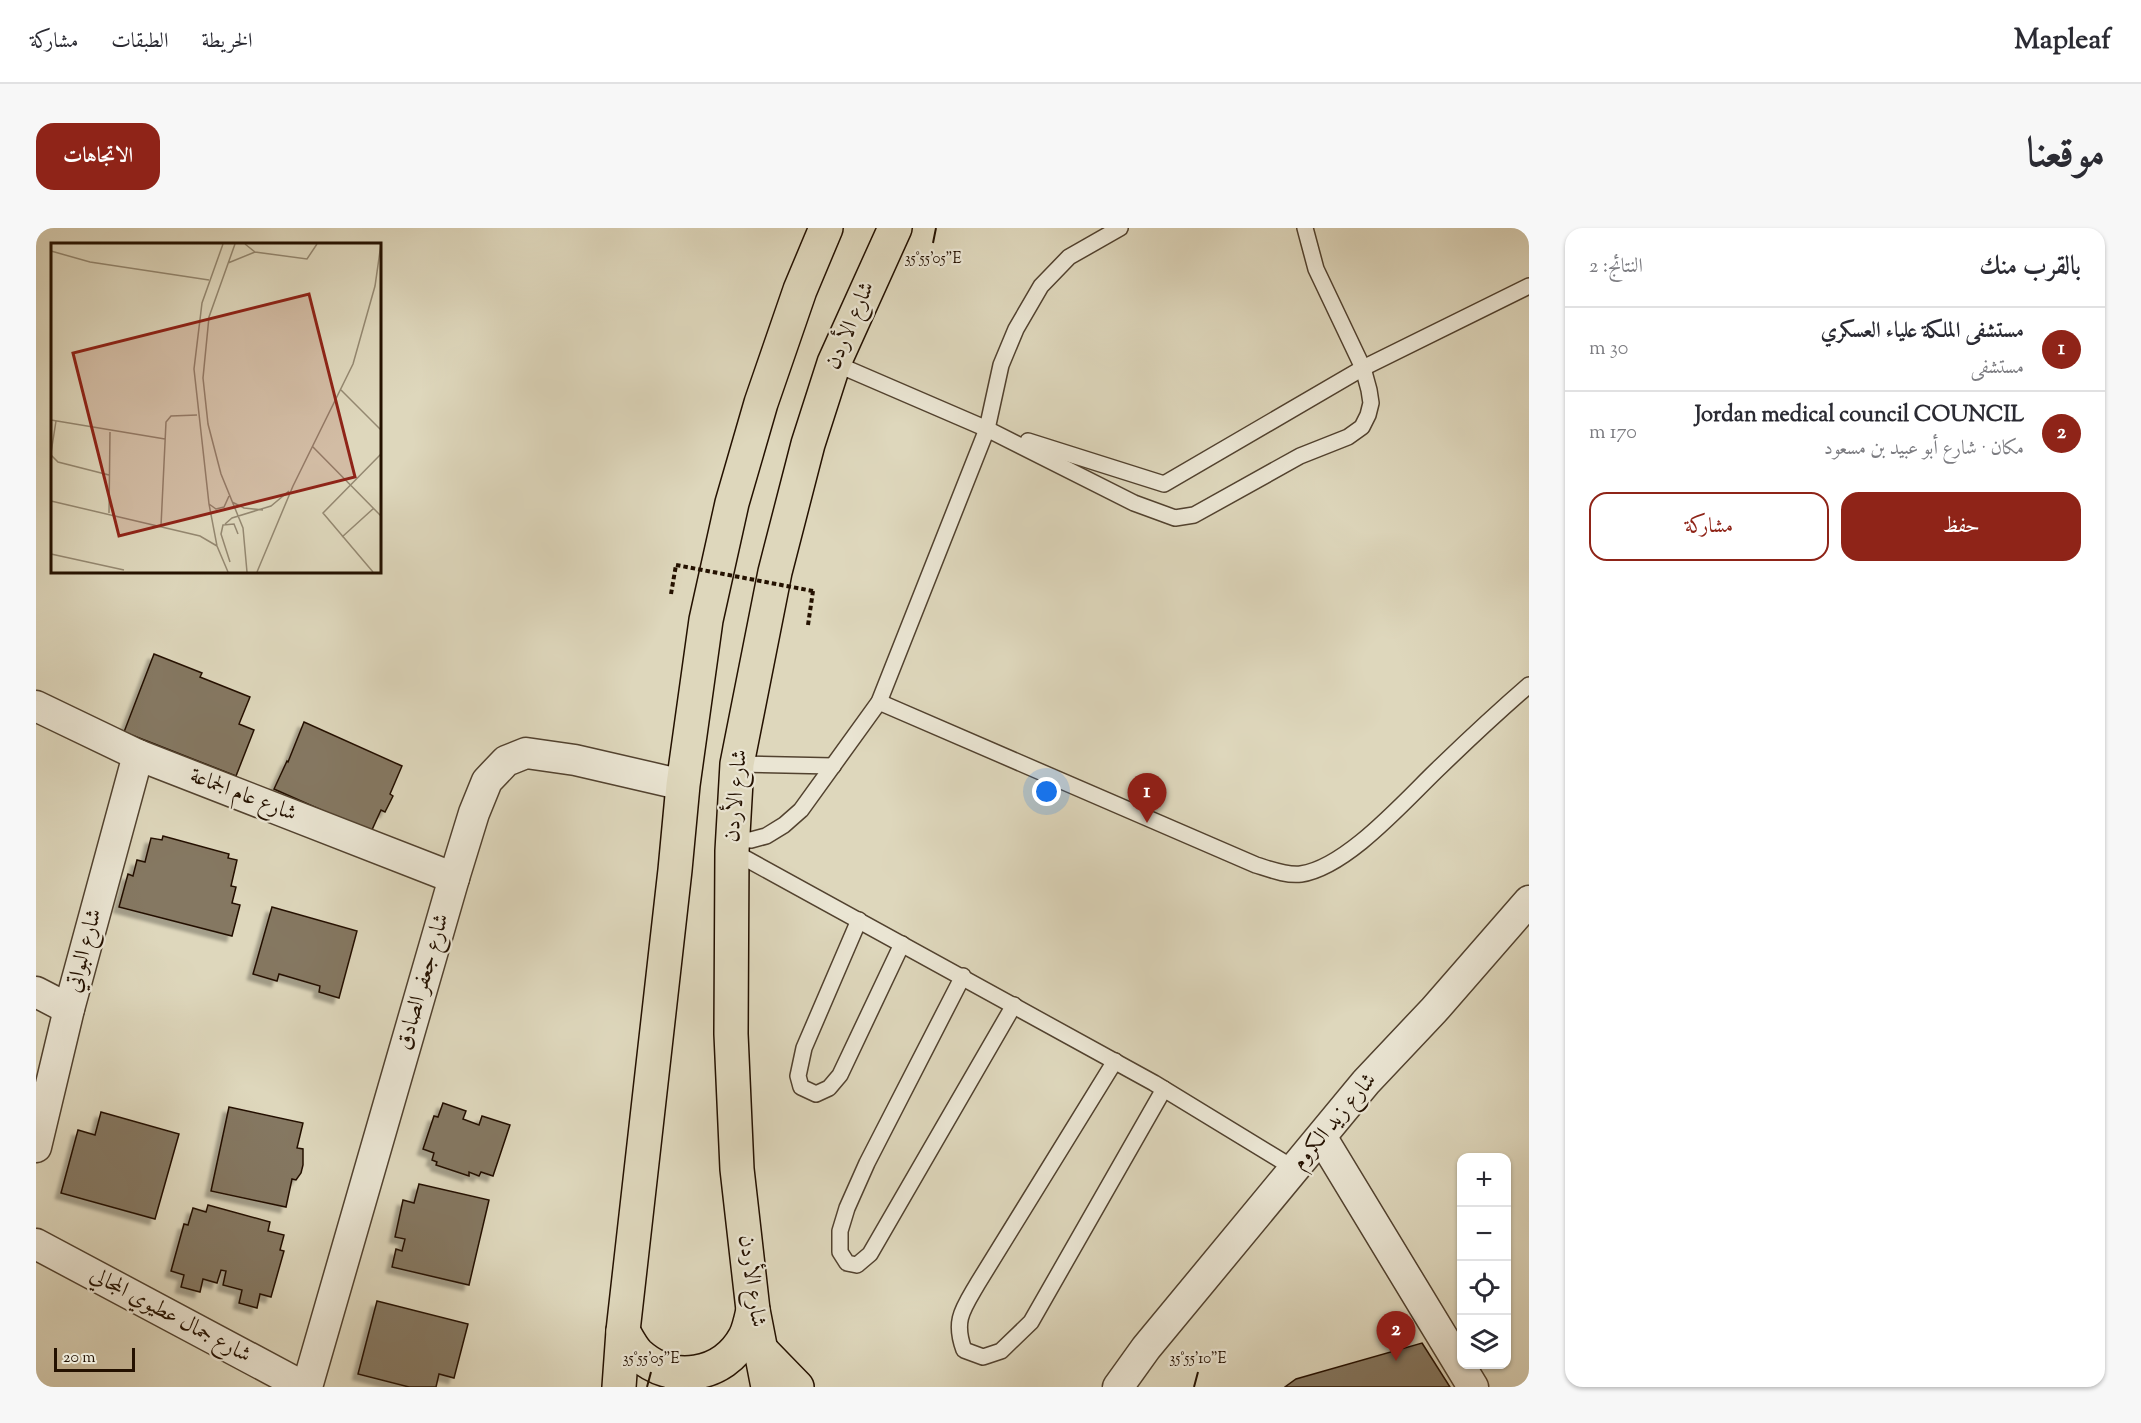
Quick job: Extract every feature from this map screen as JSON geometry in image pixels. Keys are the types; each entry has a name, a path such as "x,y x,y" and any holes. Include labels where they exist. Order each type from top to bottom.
{"highway":[{"path":"619,1387 623,1331 683,785 706,620 732,503 761,403 800,290 826,228"},
{"name":"شارع الأردن","path":"768,1387 753,1310 737,1169 731,1034 732,845 737,764 775,572 808,444 834,363 895,228"},
{"path":"623,1331 637,1353 658,1369 683,1374 709,1371 730,1357 741,1343 746,1336 753,1310"},
{"path":"762,1351 797,1387"}],"street":[{"name":"شارع عام الجماعة","path":"36,706 138,755 454,878"},
{"name":"شارع جعفر الصادق","path":"305,1387 454,878 474,813 487,781 506,760 526,753 575,760 683,785"},
{"name":"شارع البواتي","path":"36,1147 69,1010 138,755"},
{"name":"شارع زيد الكروم","path":"1118,1387 1146,1348 1366,1082 1434,1010 1529,901"},
{"path":"36,992 69,1010"},
{"path":"1322,1138 1473,1387"},
{"name":"شارع جمال عطيوي المجالي","path":"36,1244 305,1387"},
{"name":"شارع زيد الكروم","path":"1094,1387 1146,1348"}],"lane":[{"path":"732,845 766,836 784,825 801,810 879,702 987,429 1001,365 1016,329 1041,286 1069,257 1120,228"},
{"path":"834,363 987,429 1134,503 1175,518 1194,515 1300,456 1348,437 1362,427 1368,415 1371,403 1363,368 1316,269 1305,228"},
{"path":"987,429 1164,484 1363,368 1529,286"},
{"path":"879,702 1256,865 1278,872 1300,874 1329,865 1366,838 1490,718 1529,685"},
{"path":"737,764 832,766"},
{"path":"732,845 859,920 1164,1089 1295,1170"},
{"path":"859,920 804,1048 798,1076 801,1087 816,1094 829,1088 840,1075 902,944"},
{"path":"963,976 847,1208 840,1231 840,1252 847,1263 857,1265 870,1254 1014,1005"},
{"path":"1115,1061 962,1311 958,1334 964,1350 983,1357 1001,1351 1031,1322 1164,1089"}],"path":[{"path":"671,594 676,564 813,591 808,625"}],"building":[{"path":"154,654 202,673 200,677 250,697 239,724 254,730 236,776 124,732"},
{"path":"304,722 402,766 390,794 393,796 385,812 381,810 371,832 274,789"},
{"path":"163,836 229,854 228,858 237,860 231,886 236,887 232,903 240,905 232,936 119,907 128,874 133,876 137,860 145,862 151,838 162,840"},
{"path":"272,907 357,931 339,998 319,992 320,986 279,974 277,981 253,974"},
{"path":"443,1103 466,1111 463,1119 479,1125 482,1116 510,1125 493,1176 481,1172 479,1176 469,1172 469,1176 436,1165 437,1162 432,1160 434,1153 423,1149 434,1116 438,1117"},
{"path":"229,1107 303,1123 297,1148 303,1149 303,1165 296,1180 292,1179 286,1207 211,1191"},
{"path":"101,1112 179,1134 155,1219 61,1193 78,1130 95,1135"},
{"path":"419,1184 489,1200 469,1285 392,1267 396,1249 402,1251 405,1239 395,1237 403,1200 414,1203"},
{"path":"208,1205 270,1222 268,1231 284,1235 280,1250 284,1251 271,1297 260,1294 257,1308 239,1303 242,1290 223,1285 226,1271 221,1270 217,1283 203,1279 200,1292 181,1287 184,1275 171,1271 184,1224 188,1225 193,1208 206,1212"},
{"path":"377,1301 468,1324 454,1378 439,1374 436,1387 409,1387 358,1374"},
{"path":"1422,1343 1450,1387 1285,1387 1296,1379"}],"place":[{"name":"مستشفى الملكة علياء العسكري","path":"1147,823"},
{"name":"Jordan medical council COUNCIL","path":"1396,1361"}]}
